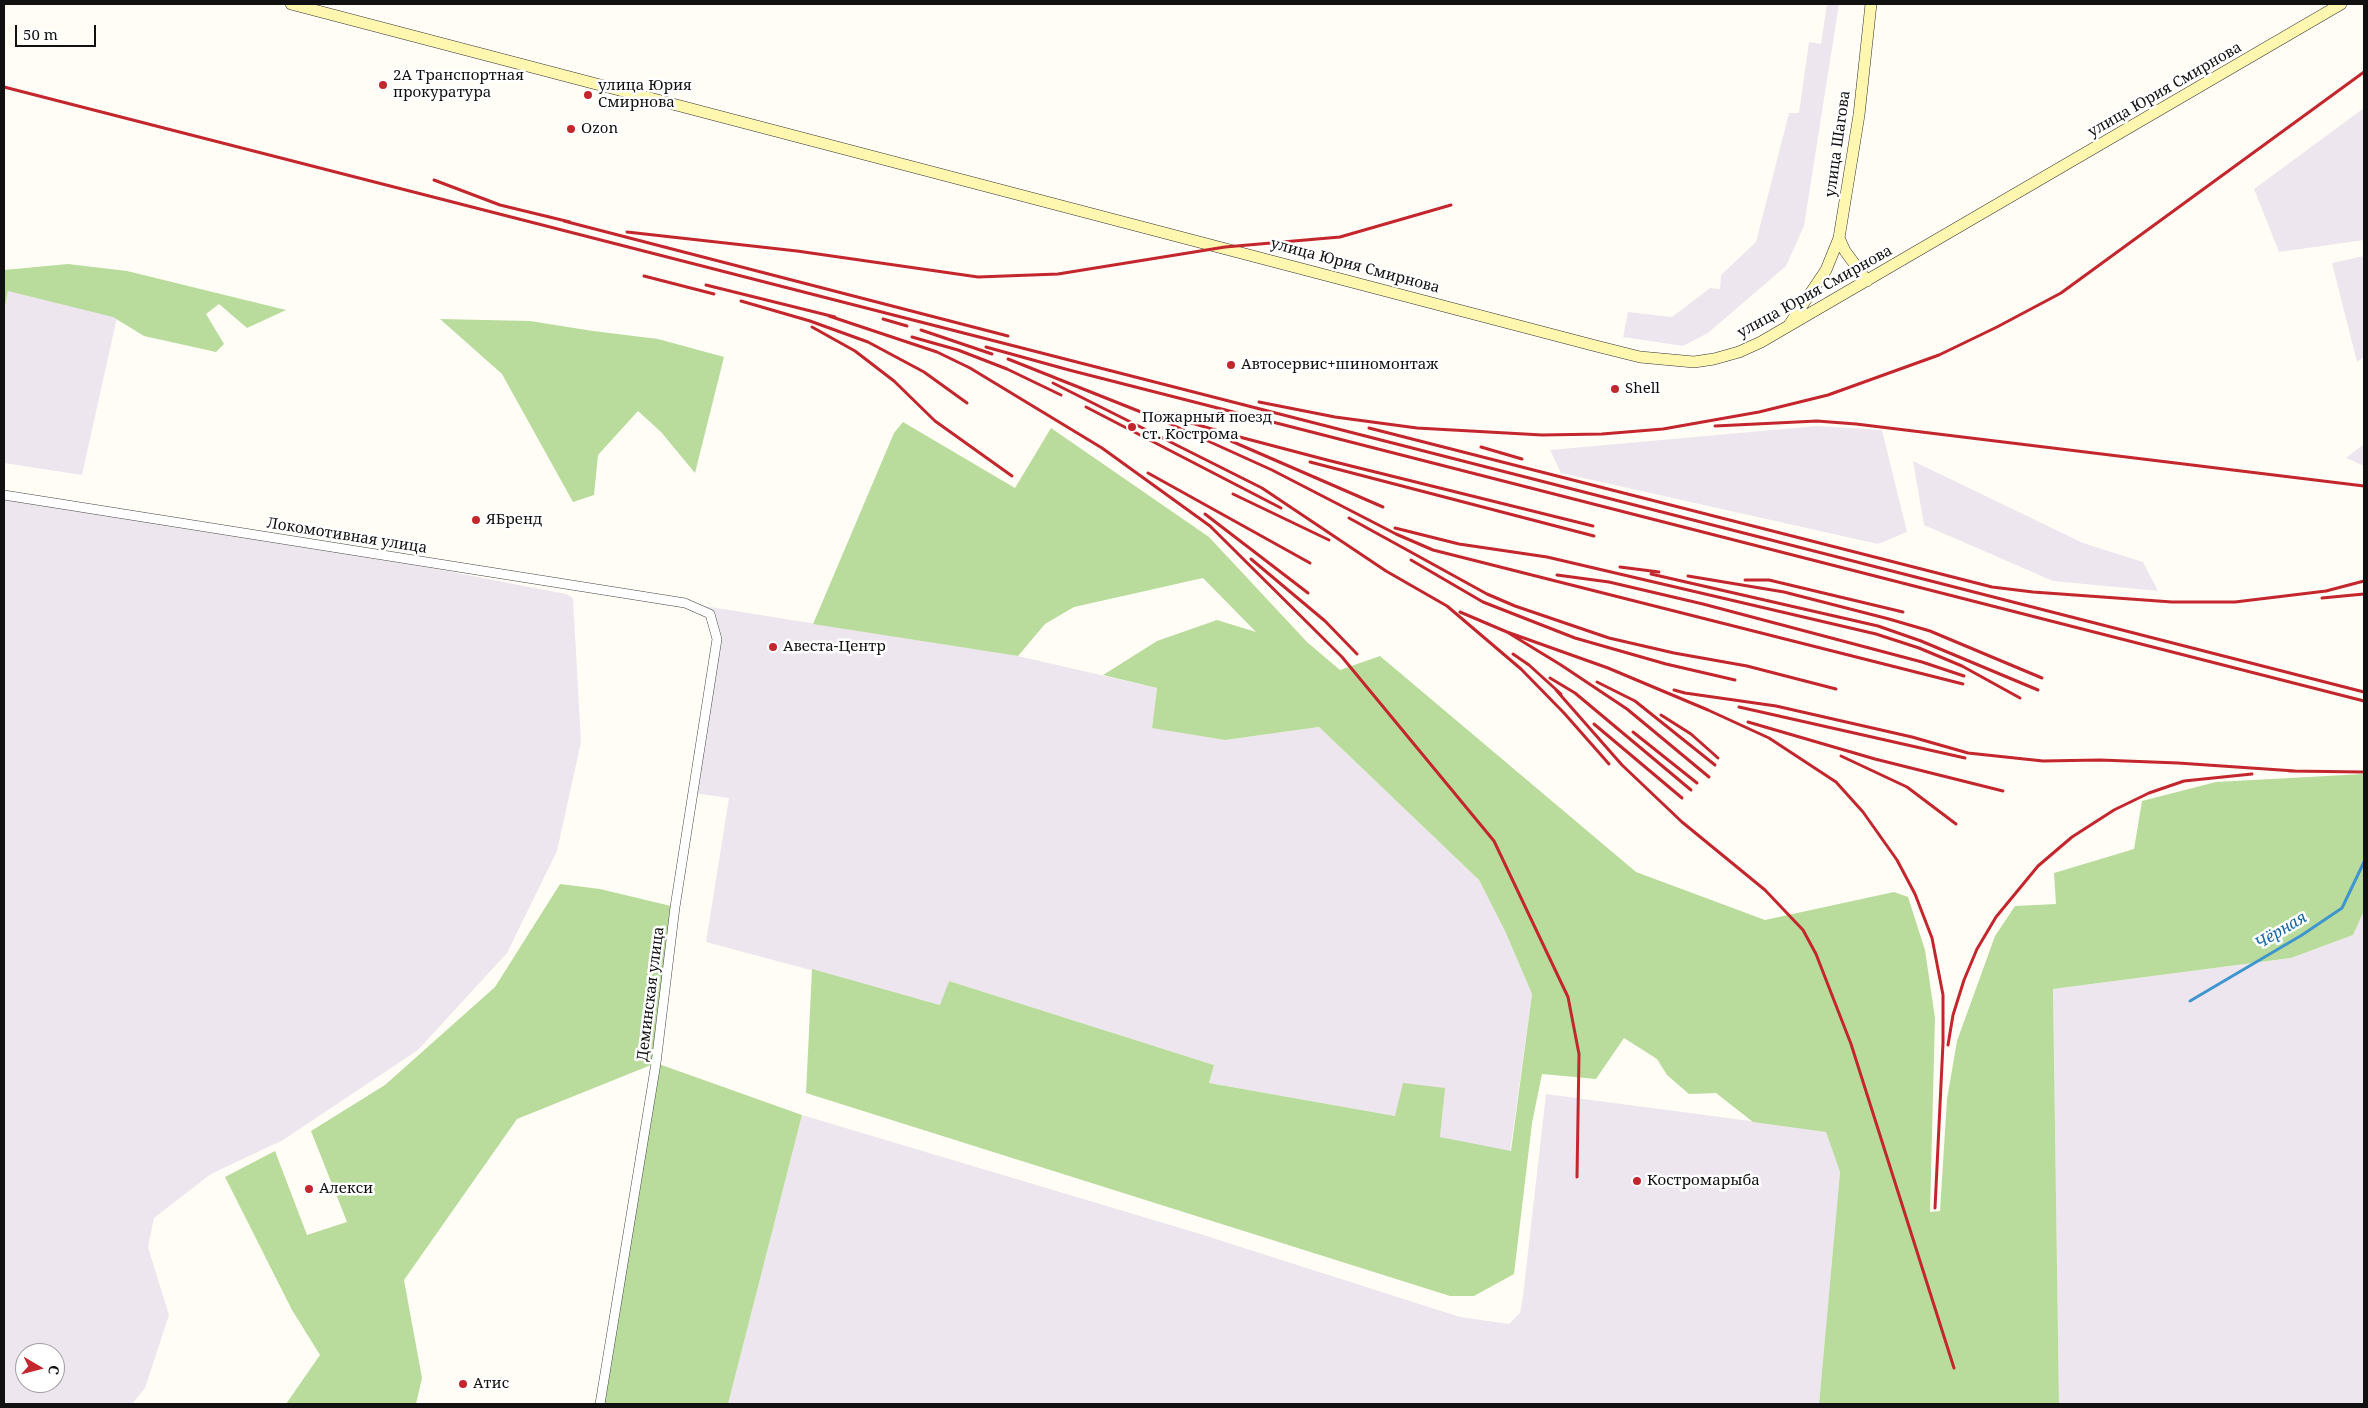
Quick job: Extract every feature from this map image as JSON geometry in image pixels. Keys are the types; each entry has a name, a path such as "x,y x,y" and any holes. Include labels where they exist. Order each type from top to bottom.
{"main road":[{"name":"улица Юрия Смирнова","path":"291,4 1640,357 1694,362 1739,352 1786,328 2341,4"},
{"name":"улица Шагова","path":"1786,328 1826,270 1839,238 1859,115 1871,4"},
{"path":"1839,238 1845,251 1867,281"}],"street":[{"name":"Локомотивная улица","path":"4,495 685,603"},
{"name":"Деминская улица","path":"600,1404 656,1063 675,907 718,639 710,614 685,603"}],"shaded area":[{"path":"1827,4 1839,4 1804,226 1786,266 1708,333 1683,346 1623,337 1628,312 1672,317 1710,288 1720,289 1721,275 1756,242 1789,113 1799,113 1809,42 1821,44"},
{"path":"2364,108 2364,240 2279,252 2254,189"},
{"path":"2364,256 2364,357 2357,362 2332,263"},
{"path":"9,286 118,313 82,475 4,463 4,314"},
{"path":"1817,426 1882,430 1907,532 1878,544 1561,473 1550,450"},
{"path":"2364,444 2364,466 2346,458"},
{"path":"1913,461 2083,543 2143,562 2158,591 2053,581 1924,525"},
{"path":"4,500 431,568 566,594 573,598 581,742 557,851 507,953 418,1050 283,1140 211,1174 154,1218 148,1247 169,1315 145,1388 132,1404 4,1404"},
{"path":"685,603 1018,656 1157,688 1152,727 1225,740 1319,727 1479,880 1505,931 1532,994 1510,1152 1440,1137 1444,1088 1395,1116 1209,1083 1214,1065 949,981 941,1005 706,942 729,798 693,793 717,639 710,614"},
{"path":"2364,911 2364,1404 2059,1404 2053,989 2291,958 2353,935"},
{"path":"1546,1094 1826,1131 1840,1172 1819,1404 728,1404 802,1115 1197,1233 1460,1317 1509,1324 1520,1313 1523,1296"}],"green space":[{"path":"68,264 127,271 286,310 247,328 219,304 206,314 224,344 216,352 144,336 113,317 8,291 4,311 4,270"},
{"path":"440,319 530,321 658,339 724,357 695,473 661,432 638,411 598,455 594,495 573,502 502,374"},
{"path":"903,422 1015,488 1051,428 1209,537 1307,642 1340,670 1380,656 1636,872 1765,920 1894,892 1908,897 1925,950 1935,1018 1930,1212 1940,1211 1947,1099 1957,1041 1995,936 2015,906 2056,904 2054,873 2134,849 2142,801 2216,782 2364,774 2364,911 2353,935 2291,958 2053,989 2059,1404 1819,1404 1840,1172 1826,1132 1753,1122 1716,1093 1689,1094 1667,1075 1657,1059 1624,1038 1596,1079 1542,1074 1532,1123 1514,1274 1474,1296 1450,1296 806,1093 812,969 940,1005 949,981 1214,1065 1209,1083 1395,1116 1403,1083 1445,1088 1440,1137 1511,1151 1532,994 1505,931 1479,880 1319,727 1225,740 1152,728 1157,688 1103,675 1157,641 1217,620 1256,632 1203,578 1074,607 1045,624 1018,656 813,624 894,433"},
{"path":"560,884 600,889 675,907 656,1063 517,1119 404,1280 422,1378 416,1404 286,1404 320,1355 292,1310 225,1177 275,1151 307,1235 347,1222 311,1131 385,1085 495,987"},
{"path":"656,1063 802,1115 728,1404 600,1404"}],"waterway":[{"name":"Чёрная","path":"2190,1001 2302,935 2342,908 2364,862"}],"railway":[{"path":"1259,402 1335,417 1417,428 1542,435 1602,434 1663,429 1759,412 1828,395 1939,355 2061,293 2364,72"},
{"path":"4,87 2364,692"},
{"path":"434,180 500,205 570,222"},
{"path":"627,232 797,251 978,277 1058,274 1225,247 1340,237 1451,205"},
{"path":"564,221 1008,336"},
{"path":"644,276 714,294"},
{"path":"706,285 835,317"},
{"path":"741,301 810,321 868,342 924,372 967,403"},
{"path":"829,316 937,352 970,368 1102,448 1210,526 1342,657 1494,841 1568,997 1579,1054 1577,1177"},
{"path":"883,319 907,326"},
{"path":"812,327 855,351 894,381 935,421 1012,476"},
{"path":"921,330 992,354"},
{"path":"912,337 958,350 1007,369 1061,395"},
{"path":"986,347 1069,370 2364,701"},
{"path":"1008,359 1166,422 1272,470 1396,534 1433,550 1963,684"},
{"path":"1053,383 1262,488 1386,571 1447,606 1521,669 1564,713 1609,764"},
{"path":"1086,407 1281,508"},
{"path":"1158,413 1327,460 1593,526"},
{"path":"1715,426 1817,421 1856,424 2364,486"},
{"path":"1369,428 1992,587 2033,592 2172,602 2235,602 2326,591 2364,581"},
{"path":"1231,441 1383,507"},
{"path":"1481,447 1522,459"},
{"path":"1310,462 1594,536"},
{"path":"1148,473 1310,563"},
{"path":"1233,494 1329,540"},
{"path":"1205,514 1308,593"},
{"path":"1349,518 1487,594 1515,606 1609,638 1674,653 1747,666 1836,689"},
{"path":"1395,528 1459,544 1547,557 1876,634 1919,648 1962,666 2020,698"},
{"path":"1251,559 1325,621 1357,654"},
{"path":"1411,560 1483,602 1575,638 1666,664 1735,680"},
{"path":"1620,567 1659,572"},
{"path":"1651,574 1878,626 1921,641 2038,690"},
{"path":"1557,575 1609,582 1703,604 1922,662 1964,676"},
{"path":"1688,576 1784,592 1889,619 1930,631 2042,678"},
{"path":"1745,580 1769,580 1903,612"},
{"path":"2322,598 2364,594"},
{"path":"1460,612 1507,632 1561,665 1627,709 1709,777"},
{"path":"1507,632 1608,668 1769,738 1836,782 1863,812 1897,860 1915,894 1932,938 1943,995 1943,1043 1935,1208"},
{"path":"1513,654 1529,665 1561,694"},
{"path":"1550,678 1575,693 1691,790"},
{"path":"1597,682 1635,701 1715,765"},
{"path":"1556,690 1622,765 1682,822 1765,890 1803,930 1816,954 1851,1044 1954,1368"},
{"path":"1674,690 1776,706 1912,737 1968,753 2043,761 2100,760 2178,763 2295,771"},
{"path":"1739,707 1965,758"},
{"path":"1661,715 1691,734 1718,758"},
{"path":"1748,722 1875,759 2003,791"},
{"path":"1594,724 1682,798"},
{"path":"1633,732 1697,783"},
{"path":"1841,756 1907,787 1956,824"},
{"path":"2289,771 2364,772"},
{"path":"1948,1045 1953,1015 1964,980 1977,949 1996,917 2038,866 2072,837 2114,810 2149,793 2184,781 2252,774"}],"place":[{"name":"2А Транспортная прокуратура","path":"383,85"},
{"name":"улица Юрия Смирнова","path":"588,95"},
{"name":"Ozon","path":"571,129"},
{"name":"Автосервис+шиномонтаж","path":"1231,365"},
{"name":"Shell","path":"1615,389"},
{"name":"Пожарный поезд ст. Кострома","path":"1132,427"},
{"name":"ЯБренд","path":"476,520"},
{"name":"Авеста-Центр","path":"773,647"},
{"name":"Костромарыба","path":"1637,1181"},
{"name":"Алекси","path":"309,1189"},
{"name":"Атис","path":"463,1384"}]}
